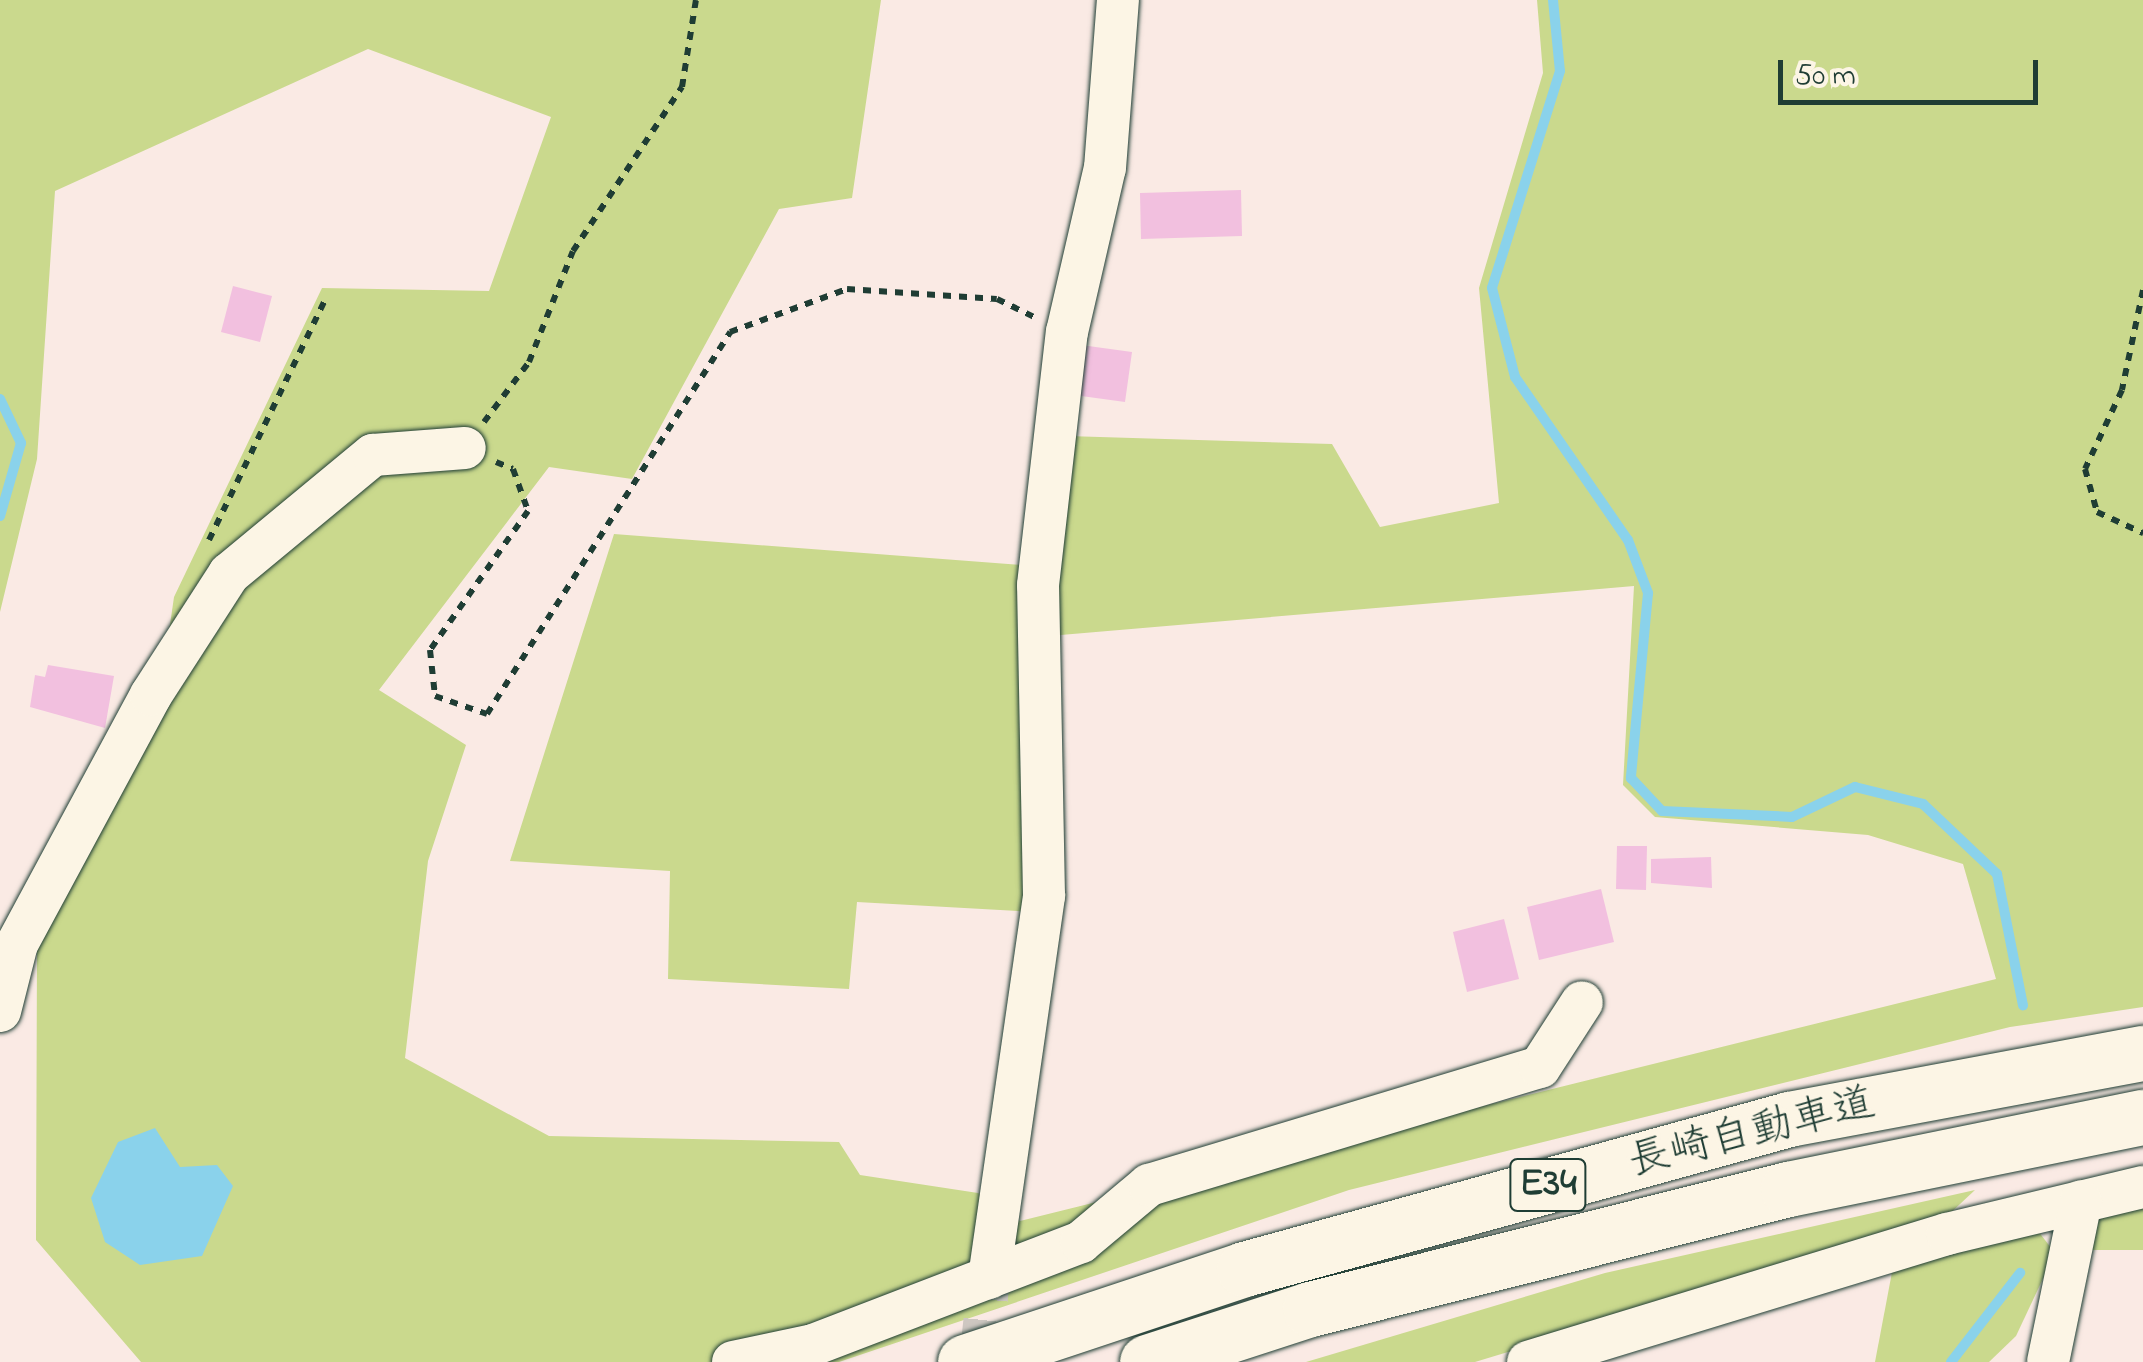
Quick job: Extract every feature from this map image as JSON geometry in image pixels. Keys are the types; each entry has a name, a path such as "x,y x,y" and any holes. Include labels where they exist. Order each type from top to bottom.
{"highway":[{"name":"長崎自動車道","path":"965,1362 1244,1268 1789,1118 2143,1053"},
{"name":"長崎自動車道","path":"1148,1362 1310,1310 1788,1189 2143,1117"}],"street":[{"path":"989,1278 1044,896 1038,585 1067,332 1106,168 1118,0"},
{"path":"0,1010 16,944 151,695 229,574 372,455 465,448"},
{"path":"733,1362 813,1345 1081,1242 1149,1185 1540,1067 1582,1002"},
{"path":"1528,1362 2082,1201 2143,1187"},
{"path":"2048,1362 2082,1201"}],"path":[{"path":"696,0 682,87 573,251 529,362 465,448 513,469 528,510 430,650 435,696 487,714 730,332 847,289 997,299 1067,332"},
{"path":"2143,290 2122,390 2085,469 2097,512 2143,533"},
{"path":"205,548 324,302"}],"green space":[{"path":"0,0 881,0 852,198 779,209 632,479 549,467 379,690 466,745 428,861 405,1058 549,1136 839,1142 860,1175 978,1193 1020,1221 1996,979 1963,864 1868,835 1655,817 1623,785 1634,586 1049,636 1036,912 857,902 849,989 668,979 670,871 510,861 614,534 1048,567 1067,436 1332,444 1380,527 1499,503 1479,288 1543,73 1537,0 2143,0 2143,1007 2010,1027 1349,1190 839,1362 141,1362 36,1240 37,947 158,708 174,597 322,288 489,291 551,117 368,49 55,191 37,459 0,612"},
{"path":"1975,1190 1944,1219 1475,1362 1306,1362 1605,1273"},
{"path":"2143,1203 2143,1250 2088,1250 2098,1212"},
{"path":"2038,1231 2055,1253 2016,1336 1989,1362 1875,1362 1893,1267"}],"water":[{"path":"155,1128 180,1167 217,1165 233,1186 202,1256 140,1265 105,1242 91,1198 118,1142"}],"building":[{"path":"1241,190 1242,236 1141,239 1140,193"},
{"path":"233,286 272,296 260,342 221,332"},
{"path":"1081,345 1132,352 1125,402 1074,395"},
{"path":"48,665 114,676 105,728 30,707 35,675 45,677"},
{"path":"1617,846 1647,846 1646,890 1616,889"},
{"path":"1711,857 1712,888 1651,883 1651,859"},
{"path":"1601,889 1614,942 1539,960 1527,907"},
{"path":"1504,919 1519,979 1467,992 1453,932"}],"waterway":[{"path":"1553,0 1560,71 1492,288 1515,377 1628,540 1648,593 1631,778 1662,811 1792,817 1855,787 1923,804 1997,874 2023,1005"},
{"path":"0,399 21,443 0,516"},
{"path":"1951,1362 2020,1273"}],"tunnel":[{"path":"980,1362 989,1278"}]}
